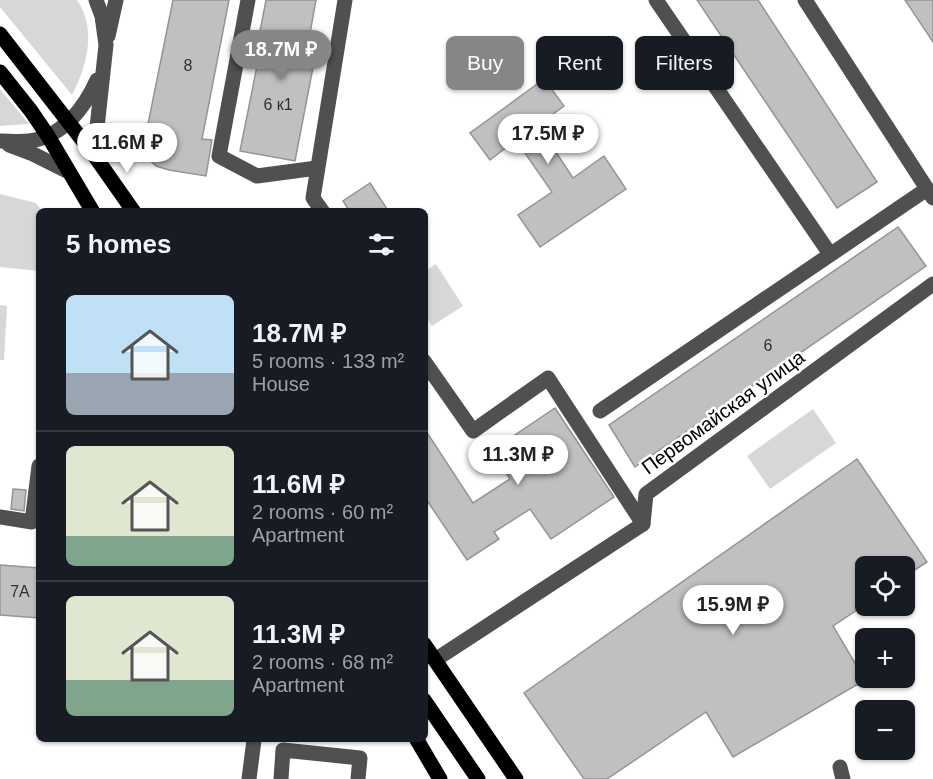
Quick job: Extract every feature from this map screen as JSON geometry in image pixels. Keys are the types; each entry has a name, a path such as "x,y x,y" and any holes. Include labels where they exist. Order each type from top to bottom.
{"main road":[{"path":"0,34 94,155 131,208"},
{"path":"0,72 48,136 90,208"},
{"path":"428,650 516,779"},
{"path":"428,706 478,779"},
{"path":"418,742 440,779"},
{"path":"500,756 522,779"}],"street":[{"path":"96,0 102,16 106,45"},
{"path":"94,155 106,45 116,0"},
{"path":"248,0 219,156 257,176 318,168"},
{"path":"320,208 313,198 345,0"},
{"path":"656,0 830,254"},
{"path":"600,411 830,254 930,193 805,0"},
{"path":"0,142 28,141 48,136 68,123 89,97 103,67"},
{"path":"0,142 33,154 67,171"},
{"name":"Первомайская улица","path":"643,524 646,494 933,284"},
{"path":"428,367 473,431 548,378 643,524 435,660"},
{"path":"0,517 32,522 36,490"},
{"path":"249,779 254,742"},
{"path":"280,779 283,750 319,747 360,758 358,779"}],"shaded area":[{"path":"0,0 77,0 87,23 88,48 82,72 72,95 0,7"},
{"path":"0,89 29,124 0,126"},
{"path":"0,194 36,203 40,208 36,208 36,271 0,267"},
{"path":"436,264 463,306 432,326 428,320 428,269"},
{"path":"0,305 7,306 4,360 0,360"},
{"path":"813,409 836,443 770,489 747,456"}],"building":[{"path":"173,0 229,0 202,139 212,140 206,176 156,166 147,157 144,144"},
{"path":"266,0 316,0 306,55 315,57 295,161 240,151 264,31 260,31"},
{"path":"697,0 758,0 877,182 837,208 734,55 734,36 721,36"},
{"path":"905,0 933,0 933,42"},
{"path":"536,85 536,90 552,90 564,106 538,125 573,178 604,156 626,189 540,247 518,215 552,192 516,140 490,160 470,133"},
{"path":"370,183 386,208 347,208 343,201"},
{"path":"898,227 926,266 635,467 609,425"},
{"path":"555,408 614,497 551,539 530,509 494,532 499,539 467,560 428,502 428,434 473,503 510,479 491,451"},
{"path":"857,459 927,562 915,570 915,556 855,556 855,611 833,626 855,663 855,686 733,757 706,712 607,779 584,779 524,693"},
{"path":"13,489 26,490 24,511 11,509"},
{"path":"0,565 36,568 36,618 0,615"}]}
